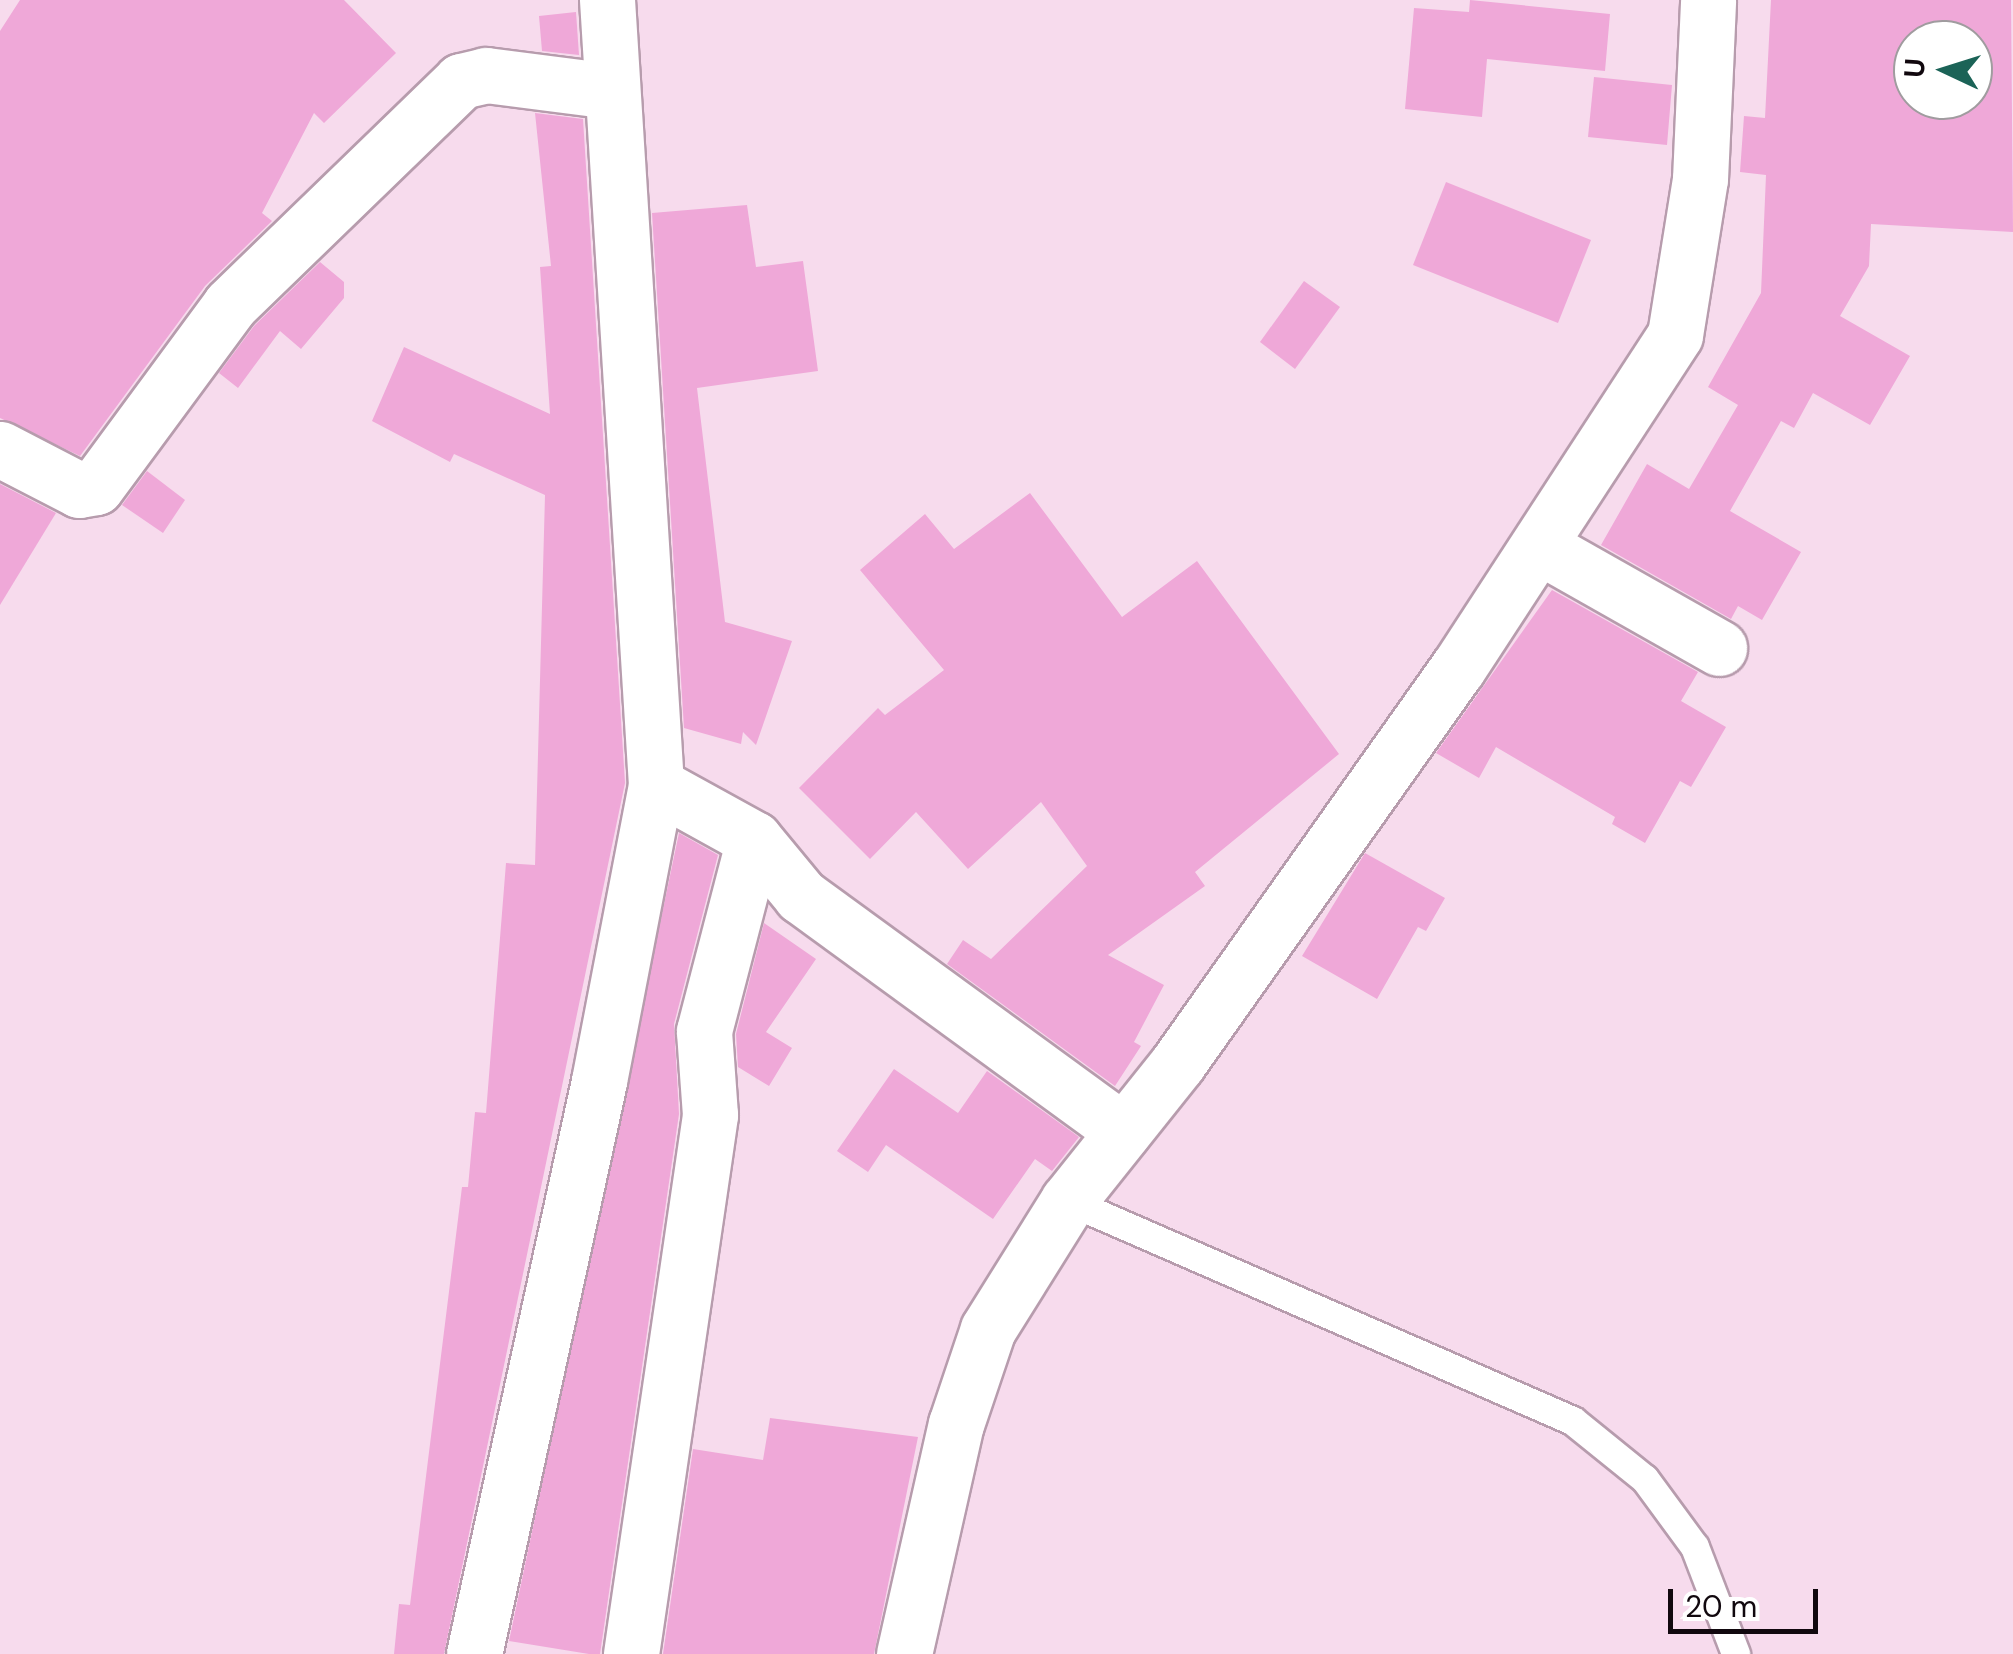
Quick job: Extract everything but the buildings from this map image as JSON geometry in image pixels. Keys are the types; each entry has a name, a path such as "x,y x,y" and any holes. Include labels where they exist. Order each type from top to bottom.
{"street":[{"path":"474,1654 600,1081 656,785 607,0"},
{"path":"904,1654 956,1424 988,1329 1068,1201 1178,1063 1538,546 1676,335 1700,179 1708,0"},
{"path":"0,449 79,490 96,487 230,305 461,81 486,76 611,91"},
{"path":"1538,546 1719,648"},
{"path":"656,785 754,839 800,896 1123,1131"},
{"path":"631,1654 640,1555 710,1115 704,1032 754,839"}],"lane":[{"path":"1068,1201 1573,1421 1645,1479 1695,1547 1736,1654"}]}
